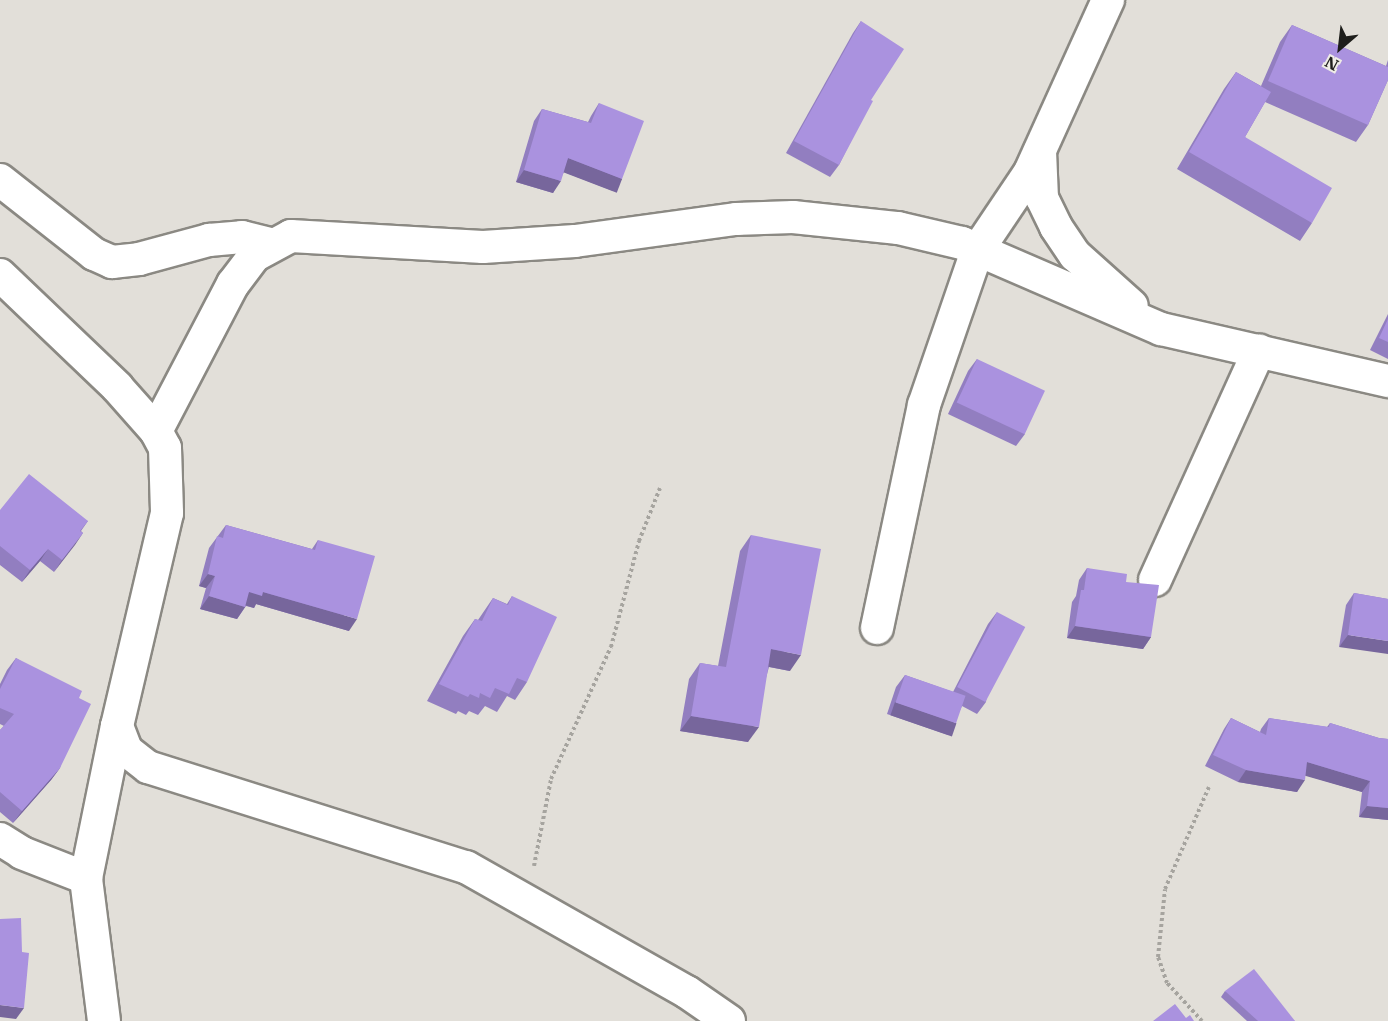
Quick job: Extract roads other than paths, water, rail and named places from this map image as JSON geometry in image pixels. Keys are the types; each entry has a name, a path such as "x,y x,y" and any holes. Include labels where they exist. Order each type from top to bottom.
{"street":[{"path":"877,628 921,416 977,251 1030,172 1108,0"},
{"path":"1040,148 1042,198 1056,227 1075,255 1111,291 1161,328"},
{"path":"0,180 94,254 112,262 139,259 209,240 242,237 270,244"},
{"path":"156,431 233,284 254,256 270,244 291,236 483,248 575,241 736,219 793,217 898,228 962,243 1161,328 1388,381"},
{"path":"0,275 117,387 156,431 165,448 169,475 167,513 117,726 86,878 104,1021"},
{"path":"1155,580 1259,351"},
{"path":"117,726 126,750 148,767 445,859 528,900 729,1021"},
{"path":"0,839 22,853 86,878"}]}
